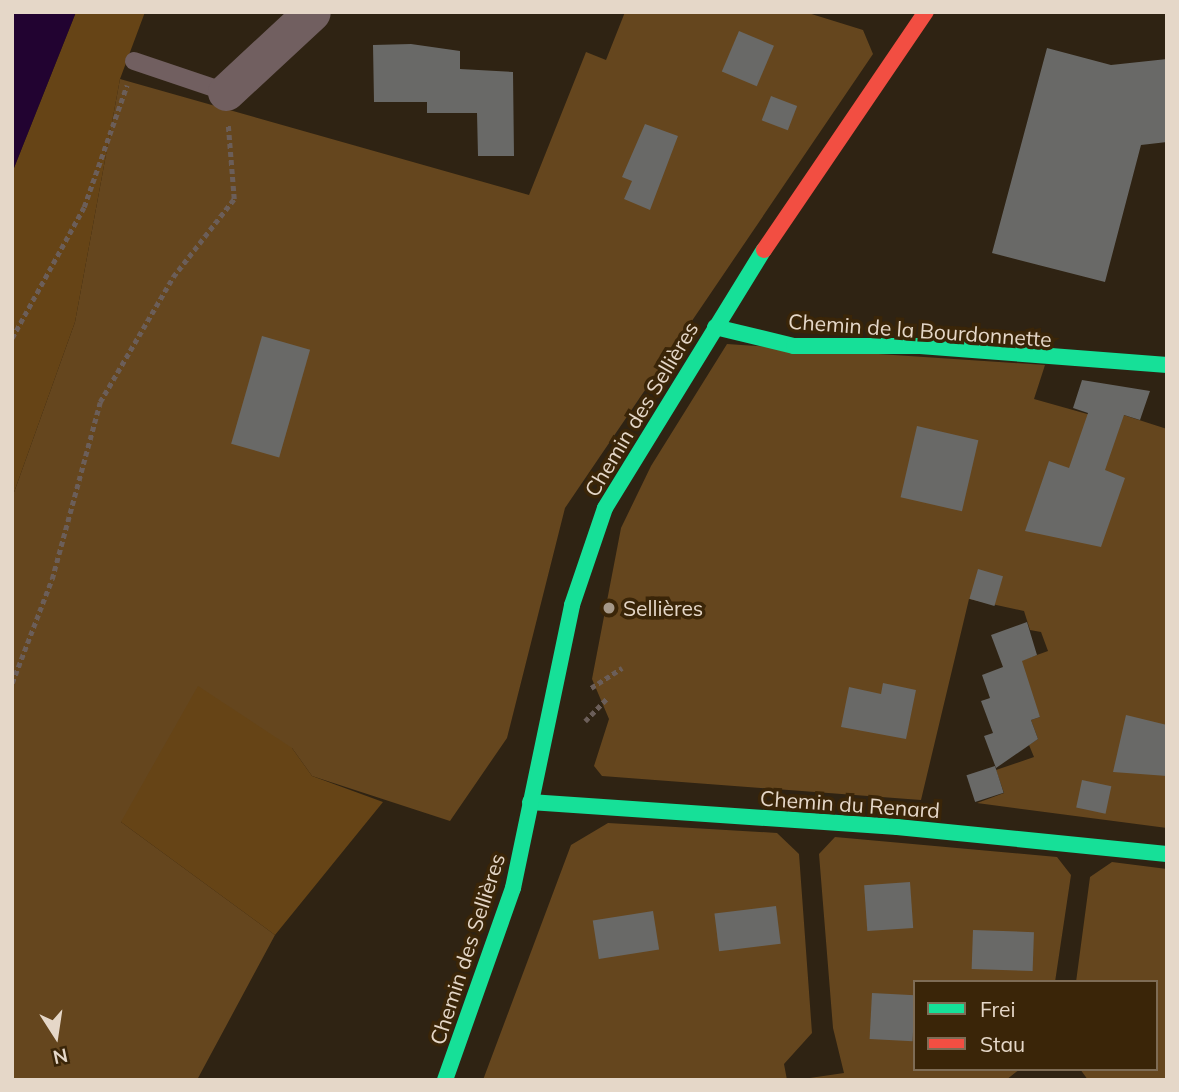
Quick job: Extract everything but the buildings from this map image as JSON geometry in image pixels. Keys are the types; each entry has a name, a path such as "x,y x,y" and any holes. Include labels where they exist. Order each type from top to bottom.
{"street":[{"path":"226,92 312,12"},
{"name":"Chemin des Sellières","path":"445,1080 513,888 530,802 589,548 628,464 715,327 926,12"},
{"name":"Chemin de la Bourdonnette","path":"715,327 794,346 920,346 1167,365"},
{"name":"Chemin du Renard","path":"530,802 897,827 1167,854"}],"lane":[{"path":"134,61 226,92"}],"path":[{"path":"12,338 84,207 134,61"},
{"path":"12,683 52,579 100,402 173,277 234,199 226,92"}],"shaded area":[{"path":"12,12 76,12 12,173"},
{"path":"76,12 145,12 120,79 75,322 12,498 12,173"},
{"path":"625,12 805,12 863,30 873,54 565,508 507,738 450,821 312,776 292,748 121,822 275,935 197,1080 12,1080 12,498 75,322 120,79 529,195 586,52 606,60"},
{"path":"727,344 1045,365 1034,399 1105,419 1108,410 1167,429 1167,828 977,803 1004,793 996,770 1034,757 1029,745 1038,739 1031,720 1040,717 1012,664 1048,651 1041,632 1030,630 1024,611 969,599 921,800 602,776 594,766 609,719 592,679 621,528 651,466"},
{"path":"198,686 292,748 312,776 383,802 275,935 121,822"},
{"path":"608,823 777,833 799,854 812,1033 784,1064 787,1080 483,1080 571,845"},
{"path":"835,837 1057,857 1071,875 1055,980 913,980 913,1071 1017,1071 1006,1080 796,1080 844,1073 833,1028 819,854"},
{"path":"1112,862 1167,869 1167,1080 1088,1080 1081,1071 1158,1071 1158,980 1076,980 1090,877"}],"traffic: fast":[{"path":"445,1080 513,888 572,605 605,508 764,250"},
{"path":"715,327 794,346 920,346 1167,365"},
{"path":"530,802 897,827 1167,854"}],"traffic: jam":[{"path":"764,250 926,12"}],"place":[{"name":"Sellières","path":"609,608"}]}
